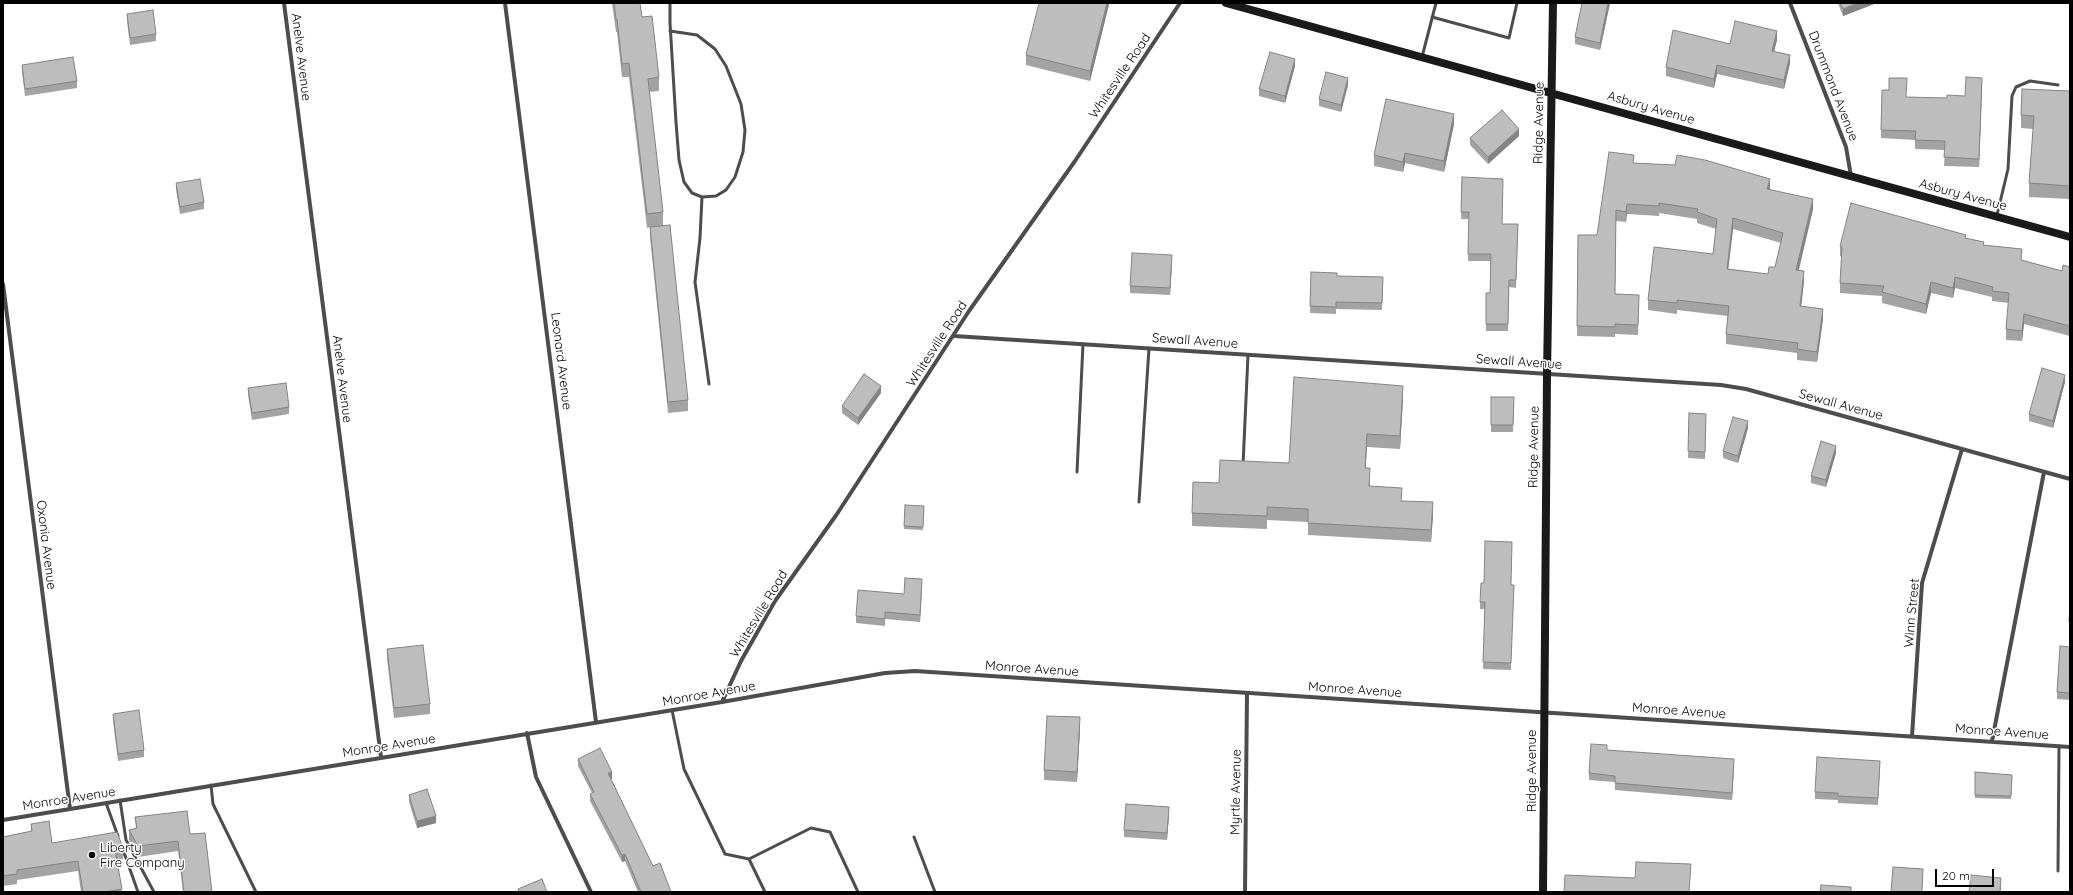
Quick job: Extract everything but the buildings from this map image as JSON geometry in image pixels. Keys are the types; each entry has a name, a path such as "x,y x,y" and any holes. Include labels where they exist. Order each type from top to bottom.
{"street":[{"name":"Anelve Avenue","path":"284,3 381,757"},
{"name":"Leonard Avenue","path":"505,3 596,722"},
{"name":"Whitesville Road","path":"722,702 741,661 775,600 837,514 969,311 1075,161 1180,3"},
{"name":"Asbury Avenue","path":"1226,3 2070,237"},
{"name":"Ridge Avenue","path":"1543,892 1547,374 1553,3"},
{"name":"Drummond Avenue","path":"1790,3 1846,147 1851,177"},
{"name":"Oxonia Avenue","path":"3,284 70,808"},
{"name":"Sewall Avenue","path":"954,336 1721,385 1746,389 2070,479"},
{"name":"Winn Street","path":"1912,736 1922,584 1962,449"},
{"path":"1992,742 2044,472"},
{"name":"Monroe Avenue","path":"3,820 722,702 885,673 915,672 2070,747"},
{"name":"Myrtle Avenue","path":"1245,892 1247,693"},
{"path":"527,733 536,777 591,892"}],"lane":[{"path":"670,3 670,31 679,160 684,182 692,193 702,197 716,196 726,190 735,177 743,152 745,130 741,104 726,66 715,49 697,35 670,31"},
{"path":"1422,57 1436,3"},
{"path":"1432,17 1509,38 1517,3"},
{"path":"1996,217 2008,169 2012,96 2016,87 2030,81 2058,85"},
{"path":"702,197 700,238 694,282 709,384"},
{"path":"1077,472 1083,344"},
{"path":"1138,502 1149,348"},
{"path":"1242,471 1248,354"},
{"path":"672,710 684,769 725,854 749,859 811,828 830,832 858,892"},
{"path":"2058,871 2059,746"},
{"path":"211,785 213,804 256,892"},
{"path":"120,800 126,840 154,892"},
{"path":"106,803 138,892"},
{"path":"914,837 935,892"},
{"path":"749,859 765,892"}],"place":[{"name":"Liberty Fire Company","path":"92,855"}]}
